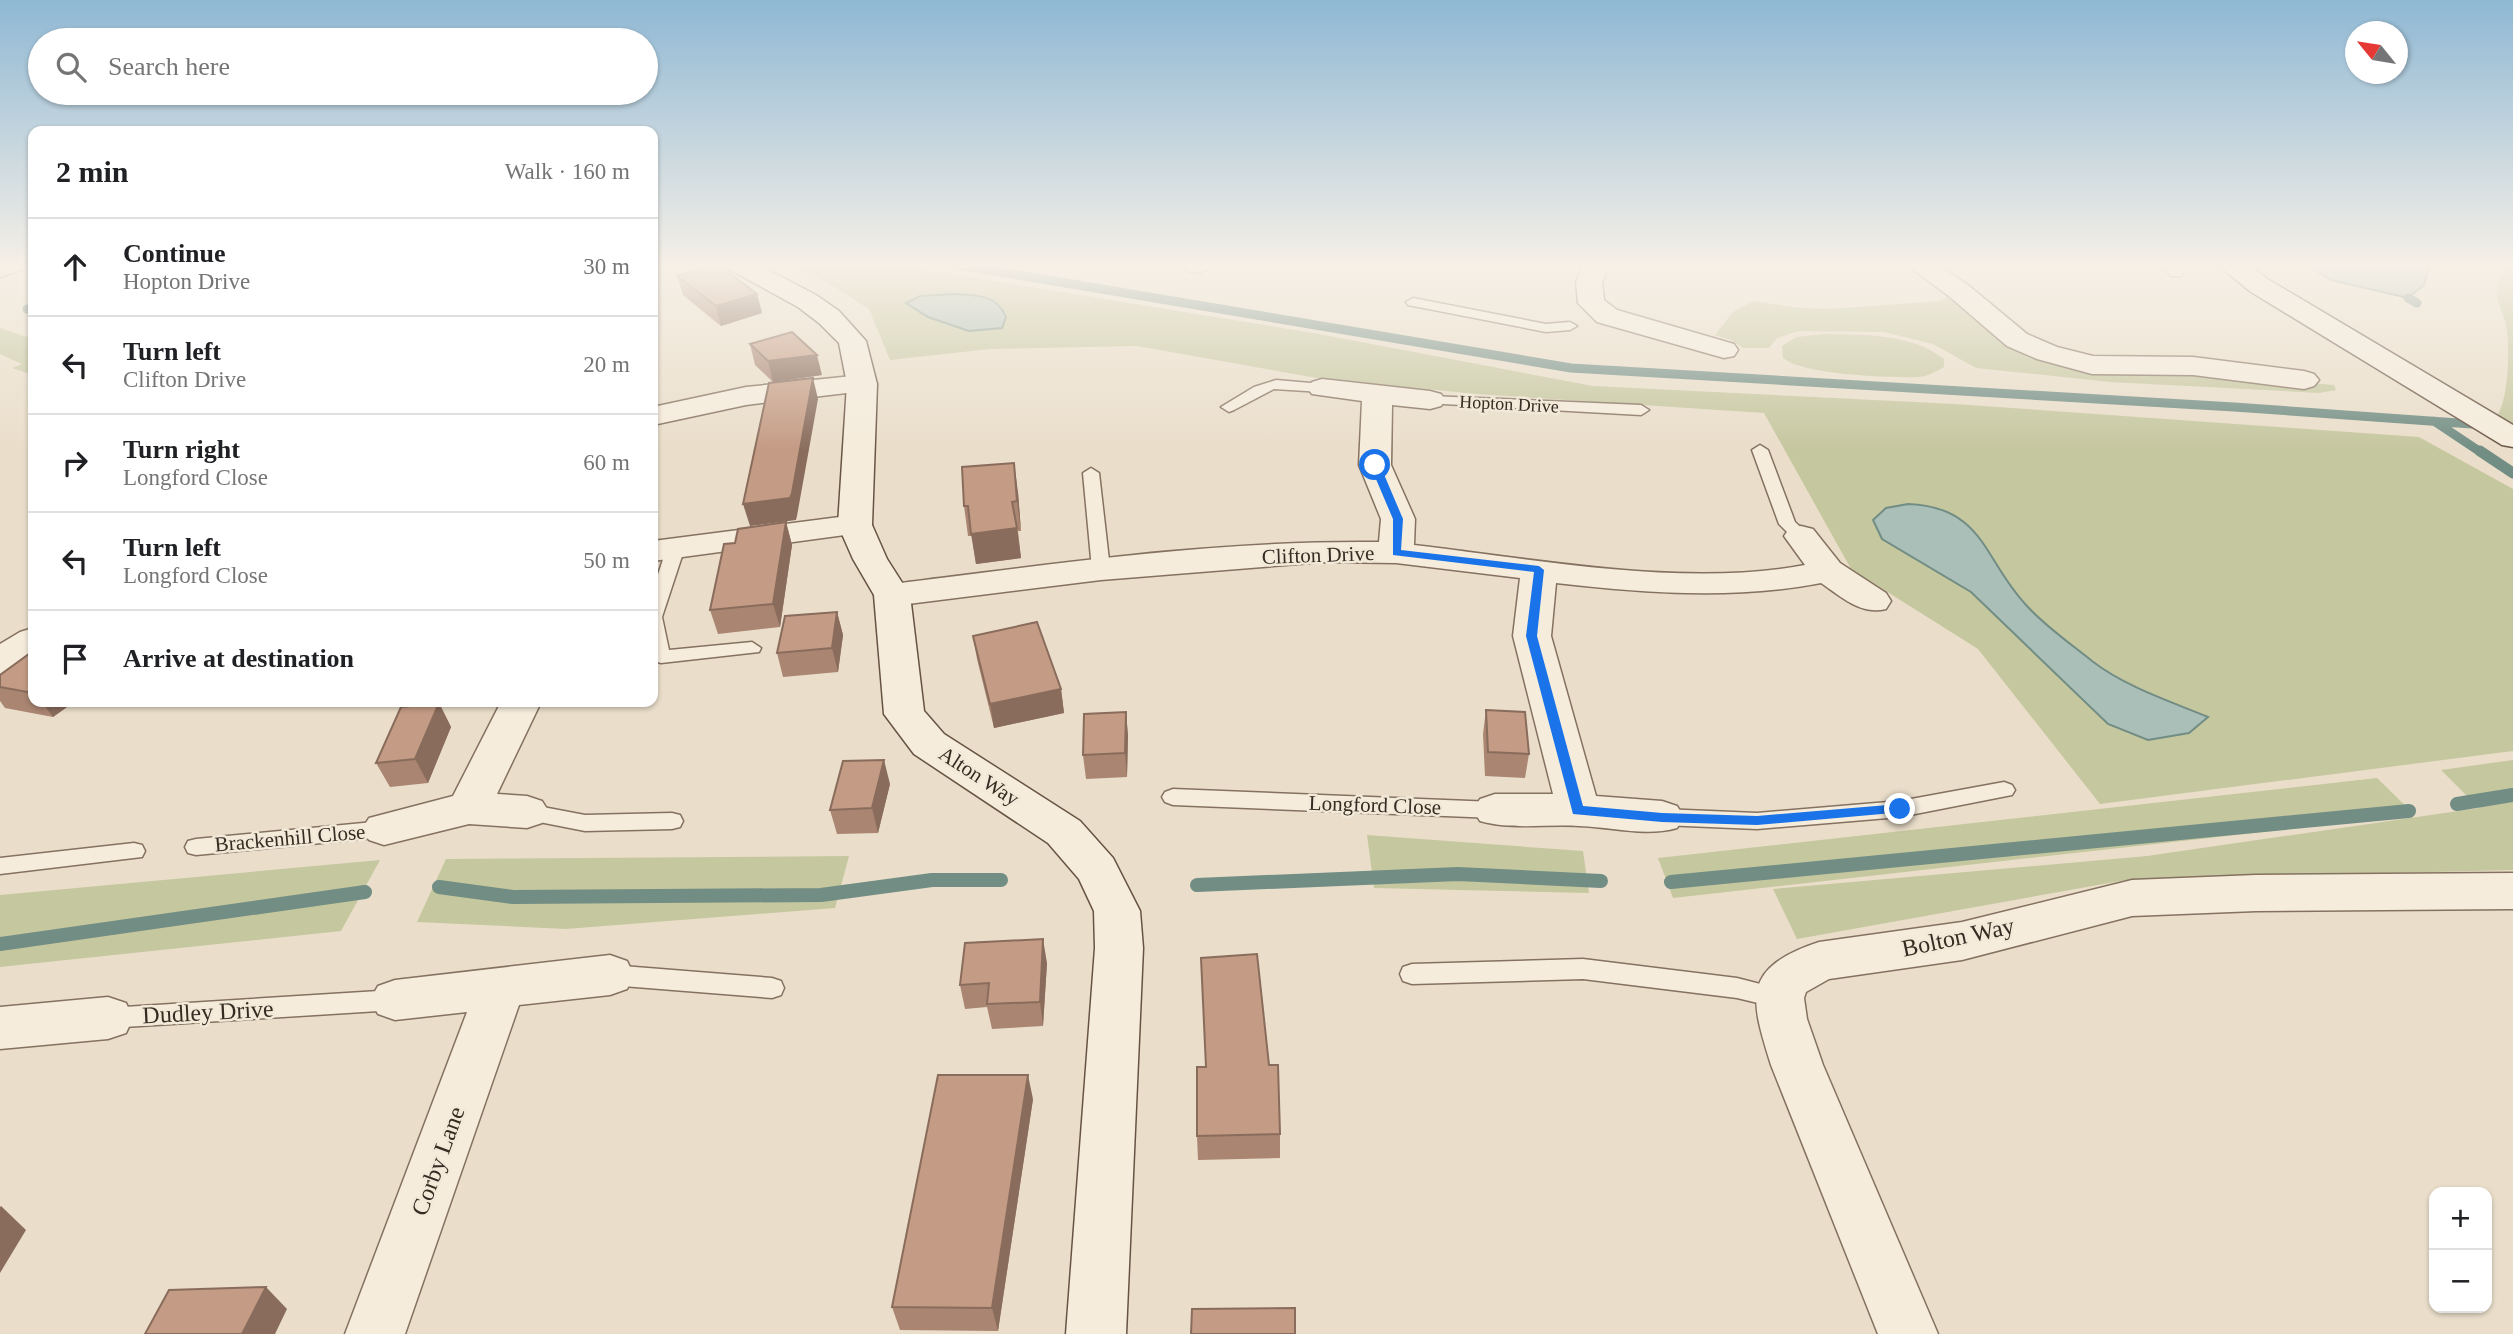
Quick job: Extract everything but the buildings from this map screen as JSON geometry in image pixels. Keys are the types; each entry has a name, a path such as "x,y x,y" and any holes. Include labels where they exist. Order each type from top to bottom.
{"street":[{"name":"Alton Way","path":"838,326 852,341 862,384 855,525 870,559 892,594 904,714 929,744 989,780 1064,832 1097,870 1117,911 1119,948 1097,1334"},
{"path":"1642,326 1724,350"},
{"path":"2001,326 2017,340 2047,353 2092,365 2193,366 2225,361 2304,380"},
{"path":"2328,326 2497,429"},
{"path":"658,415 746,396 862,384"},
{"name":"Hopton Drive","path":"1322,388 1430,400"},
{"path":"1377,396 1375,465 1398,519 1396,553"},
{"path":"664,549 855,525"},
{"path":"1801,536 1828,571 1873,601"},
{"name":"Clifton Drive","path":"892,594 1101,569 1324,552 1396,553 1605,578 1705,584 1776,581 1828,571"},
{"path":"1539,570 1532,636 1578,810"},
{"path":"0,662 28,643"},
{"path":"469,808 519,707"},
{"path":"384,829 469,808 527,812"},
{"name":"Longford Close","path":"1495,810 1578,810 1662,817"},
{"name":"Bolton Way","path":"1779,998 1787,979 1819,961 1962,941 2132,898 2256,893 2513,891"},
{"path":"395,1000 610,975"},
{"name":"Corby Lane","path":"375,1334 501,988"},
{"path":"1779,998 1782,1019 1797,1065 1908,1334"},
{"name":"Dudley Drive","path":"7,1038 108,1018"}],"lane":[{"path":"1537,326 1567,326"},
{"path":"1229,407 1271,386 1298,384 1322,388"},
{"name":"Hopton Drive","path":"1430,400 1641,410"},
{"path":"1760,450 1787,524 1801,536"},
{"path":"1091,473 1101,569"},
{"path":"658,586 664,549"},
{"path":"658,642 661,657 752,648"},
{"name":"Longford Close","path":"1662,817 1757,821 1900,809 2004,790"},
{"name":"Longford Close","path":"1173,797 1495,810"},
{"path":"527,812 585,823 672,821"},
{"name":"Brackenhill Close","path":"196,846 384,829"},
{"path":"0,866 134,851"},
{"path":"1412,974 1583,969 1737,989 1779,998"},
{"path":"610,975 772,988"},
{"name":"Dudley Drive","path":"108,1018 395,1000"}],"green space":[{"path":"876,326 1272,326 1593,386 1955,404 2419,437 2513,489 2513,751 2100,804 1978,649 1851,569 1764,413 1476,394 1317,378 1137,346 990,349 890,360","holes":["1908,504 1933,507 1968,525 1980,539 2012,589 2027,606 2068,643 2132,685 2207,717 2108,724 1971,592 1882,539 1886,508"]},
{"path":"1722,326 1988,326 2011,344 2169,372 2334,385 2336,390 2319,393 2110,382 1976,368 1933,344 1884,332 1798,331 1777,338 1769,348 1743,348 1731,340 1715,335"},
{"path":"2506,326 2513,326 2513,426 2497,416 2506,385"},
{"path":"0,328 28,337 28,373 12,368 22,364 0,354"},
{"path":"1824,334 1871,335 1917,344 1944,359 1944,367 1919,377 1869,376 1828,372 1794,364 1783,358 1782,346 1796,337"},
{"path":"2513,760 2513,870 2126,880 1797,939 1773,889 2147,856 2479,808 2441,770"},
{"path":"2377,778 2415,815 1673,898 1658,858"},
{"path":"1367,835 1583,851 1589,893 1374,888"},
{"path":"849,856 835,908 566,929 417,922 446,859"},
{"path":"380,860 341,931 0,967 0,895"}],"shaded area":[{"path":"955,326 1003,326 1002,328 969,331"},
{"path":"1908,504 1933,507 1968,525 2012,589 2027,606 2092,661 2133,686 2208,717 2189,733 2148,740 2108,724 1971,592 1882,539 1873,520 1886,508"}],"waterway":[{"path":"1323,326 1571,368 2434,421"},
{"path":"2434,421 2472,424"},
{"path":"2434,421 2482,453"},
{"path":"2480,451 2513,473"},
{"path":"2457,804 2513,795"},
{"path":"1671,882 2409,811"},
{"path":"1197,885 1458,874 1601,881"},
{"path":"439,887 513,897 821,895 932,880 1001,880"},
{"path":"0,944 365,892"}],"route":[{"path":"1375,465 1398,519 1396,553 1539,570 1532,636 1578,810 1757,821 1900,809"}]}
